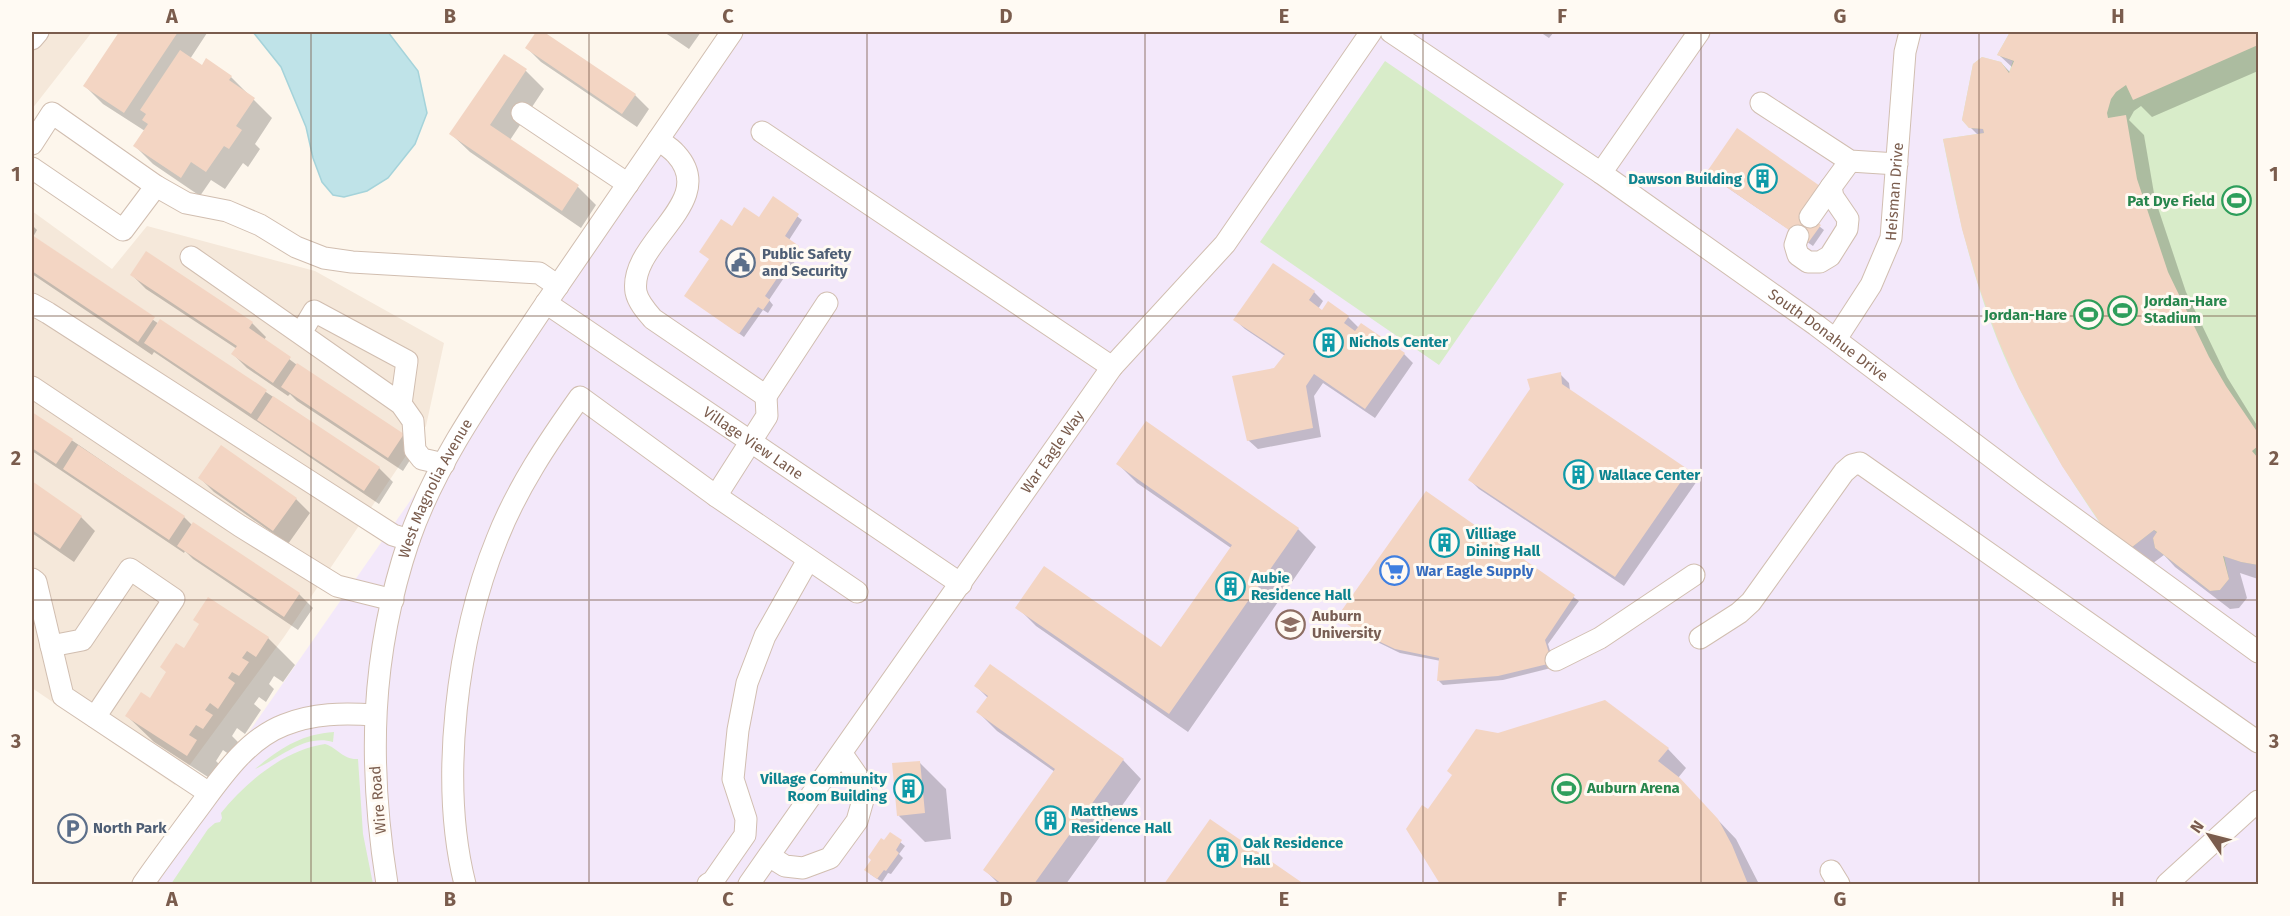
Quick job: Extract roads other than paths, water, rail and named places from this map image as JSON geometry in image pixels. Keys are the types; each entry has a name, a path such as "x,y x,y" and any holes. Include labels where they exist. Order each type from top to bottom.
{"street":[{"path":"32,39 38,32"},
{"name":"West Magnolia Avenue","path":"375,715 379,671 393,600 410,540 444,464 493,382 732,32"},
{"name":"War Eagle Way","path":"748,885 1112,368 1225,244 1371,32"},
{"name":"South Donahue Drive","path":"1391,32 1607,165 2030,486 2259,652"},
{"path":"1607,165 1699,32"},
{"name":"Heisman Drive","path":"1836,339 1871,285 1891,238 1905,52 1910,32"},
{"path":"1761,103 1850,161 1897,164"},
{"name":"Village View Lane","path":"32,144 52,113 156,186 186,203 227,211 260,225 296,247 324,258 352,262 539,273 552,294 750,442 960,584"},
{"path":"522,113 627,184"},
{"path":"762,132 1112,368"},
{"path":"658,140 675,153 684,166 689,180 685,198 638,267 636,294 653,319 766,396"},
{"path":"1810,217 1850,161"},
{"path":"32,168 123,230 156,186"},
{"path":"1798,236 1795,245 1798,255 1808,262 1820,262 1830,256 1847,229 1848,219 1833,198 1831,187"},
{"path":"191,257 401,404 413,421 415,450 422,459 444,464"},
{"path":"716,496 767,416 766,396 827,303"},
{"path":"32,304 48,312 393,535 410,540"},
{"path":"301,333 315,311 407,361 401,404"},
{"path":"32,387 231,519 338,586 393,600"},
{"path":"465,885 459,859 453,799 455,733 469,635 481,583 497,538 522,488 546,445 579,397 716,496 857,592"},
{"path":"1700,638 1739,613 1751,602 1844,472 1852,465 1860,464 2259,742"},
{"path":"708,885 745,835 746,819 734,779 738,730 747,683 765,636 808,560"},
{"path":"51,646 82,640 130,569 174,599 95,717"},
{"path":"1556,660 1600,638 1694,575"},
{"path":"32,579 36,582 63,696 209,794"},
{"path":"143,885 209,794 255,742 282,726 313,716 335,713 375,715"},
{"name":"Wire Road","path":"375,715 374,767 387,885"},
{"path":"769,856 785,866 803,868 830,858 857,821 863,800 858,777 842,754"},
{"path":"2167,885 2259,801"}],"water":[{"path":"253,32 388,32 418,71 427,113 415,144 388,178 367,191 344,197 333,195 322,182 313,158 306,127 281,67"}],"place":[{"name":"Dawson Building","path":"1763,179"},
{"name":"Pat Dye Field","path":"2236,201"},
{"name":"Public Safety and Security","path":"741,263"},
{"name":"Jordan-Hare Stadium","path":"2123,310"},
{"name":"Jordan-Hare","path":"2088,315"},
{"name":"Nichols Center","path":"1328,342"},
{"name":"Wallace Center","path":"1578,475"},
{"name":"Villiage Dining Hall","path":"1445,543"},
{"name":"War Eagle Supply","path":"1395,571"},
{"name":"Aubie Residence Hall","path":"1230,587"},
{"name":"Auburn University","path":"1291,625"},
{"name":"Village Community Room Building","path":"908,788"},
{"name":"Auburn Arena","path":"1566,788"},
{"name":"Matthews Residence Hall","path":"1050,820"},
{"name":"North Park","path":"72,828"},
{"name":"Oak Residence Hall","path":"1222,852"}]}
